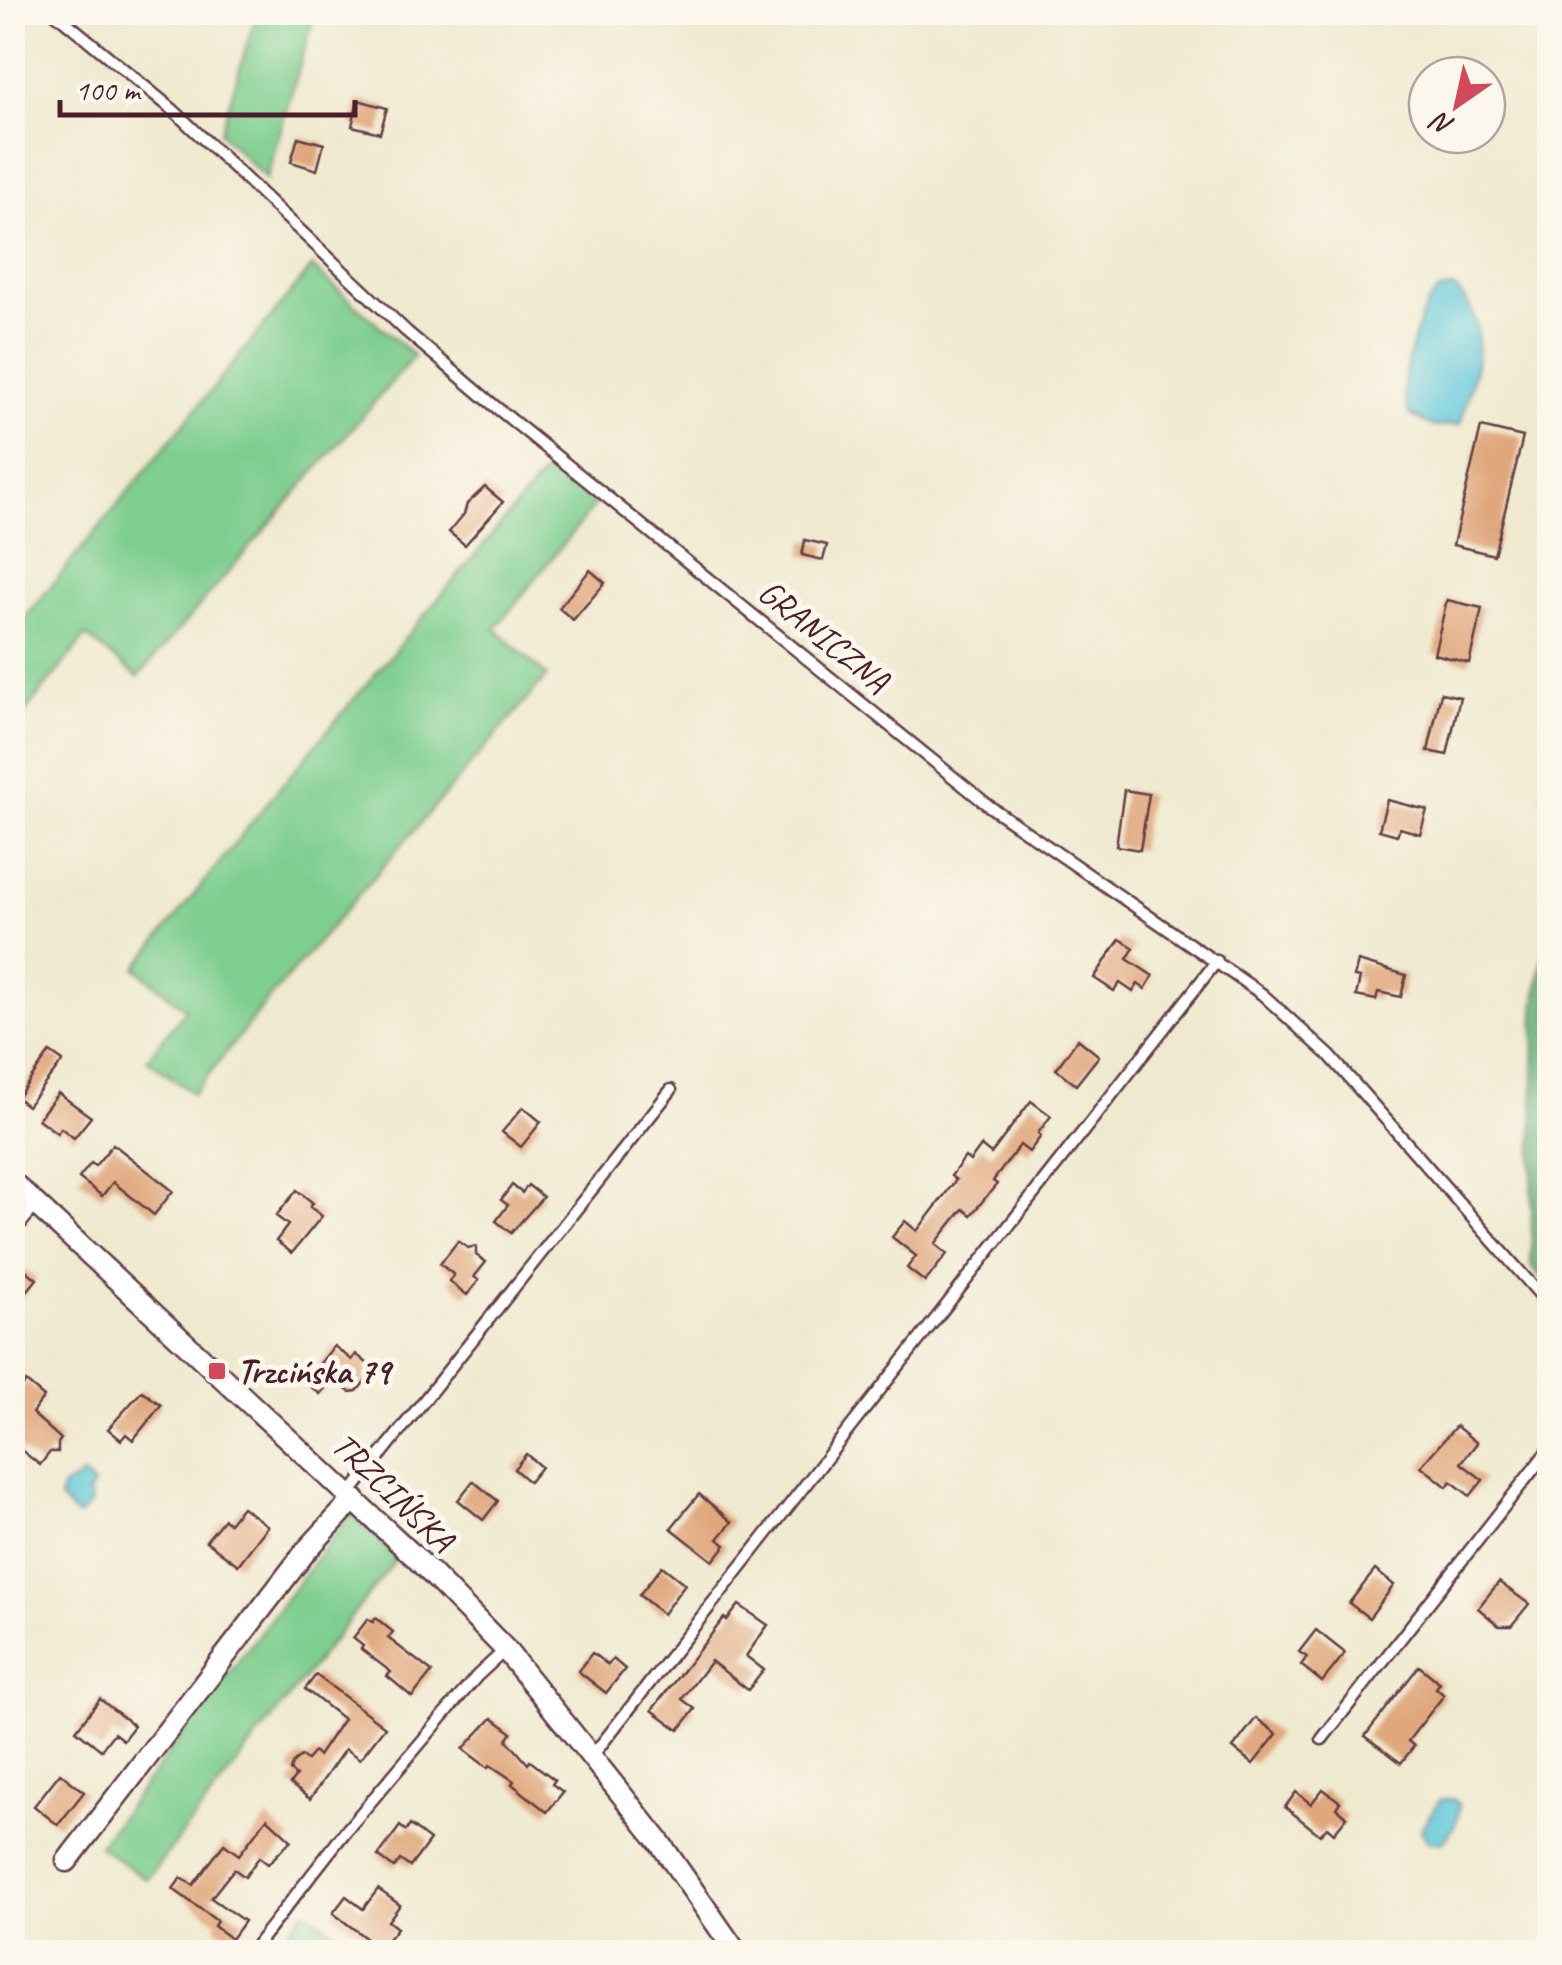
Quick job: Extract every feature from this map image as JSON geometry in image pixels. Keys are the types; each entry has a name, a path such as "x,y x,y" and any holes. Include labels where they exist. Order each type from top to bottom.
{"street":[{"name":"TRZCIŃSKA","path":"12,1182 351,1497 506,1649 658,1840 736,1952"},
{"path":"67,1861 351,1497"}],"lane":[{"name":"GRANICZNA","path":"54,12 172,108 406,331 497,408 990,806 1262,994 1330,1056 1550,1306"},
{"path":"592,1755 1217,961"},
{"path":"351,1497 671,1090"},
{"path":"12,1234 36,1204"},
{"path":"1322,1739 1550,1448"},
{"path":"250,1952 477,1676 506,1649"}],"shaded area":[{"path":"1549,708 1549,803 1541,798"}],"green space":[{"path":"257,13 315,13 266,179 220,133"},
{"path":"312,267 414,356 138,677 86,636 13,727 13,633"},
{"path":"549,467 596,503 495,629 547,676 268,1000 193,1094 147,1059 186,1009 136,968 271,798"},
{"path":"1549,919 1550,1286 1531,1266 1535,1006"},
{"path":"351,1513 397,1558 147,1879 98,1846"},
{"path":"305,1910 362,1952 271,1952"}],"water":[{"path":"1454,288 1474,318 1478,352 1460,424 1435,427 1410,415 1404,383 1411,348 1426,308 1438,292"},
{"path":"83,1476 93,1485 88,1493 91,1504 78,1517 59,1499 63,1487"},
{"path":"1452,1799 1459,1804 1459,1810 1452,1830 1441,1843 1427,1841 1421,1829 1440,1800"}],"building":[{"path":"358,100 387,108 380,133 352,126"},
{"path":"298,137 324,144 317,170 291,162"},
{"path":"1481,427 1523,437 1494,555 1453,545"},
{"path":"485,487 503,502 465,545 449,532 467,504"},
{"path":"805,540 827,545 823,560 802,555"},
{"path":"590,570 605,583 573,620 559,608"},
{"path":"1447,600 1482,608 1469,663 1434,654"},
{"path":"1441,693 1460,697 1447,755 1428,751"},
{"path":"1124,790 1149,794 1140,850 1116,846"},
{"path":"1387,800 1427,810 1420,834 1400,828 1397,835 1379,830"},
{"path":"1120,939 1134,948 1127,959 1153,976 1145,989 1138,984 1133,992 1120,983 1114,991 1094,978"},
{"path":"1358,961 1406,975 1401,997 1378,992 1376,1000 1356,996 1360,978 1354,977"},
{"path":"1078,1039 1099,1056 1076,1085 1056,1069"},
{"path":"50,1052 63,1061 27,1106 17,1098"},
{"path":"58,1093 91,1117 74,1138 61,1128 57,1133 38,1119"},
{"path":"1031,1101 1051,1116 1038,1133 1041,1136 1029,1152 1020,1145 993,1181 997,1184 971,1215 963,1209 935,1244 947,1254 925,1282 907,1268 916,1256 892,1237 905,1221 917,1231 956,1180 951,1176 965,1157 970,1161 981,1146 991,1154"},
{"path":"523,1107 541,1122 521,1147 502,1132"},
{"path":"113,1144 173,1191 154,1215 113,1182 102,1196 79,1178"},
{"path":"512,1185 522,1193 528,1185 543,1197 511,1233 496,1221 508,1205 501,1200"},
{"path":"297,1190 322,1216 292,1253 276,1241 288,1225 276,1216"},
{"path":"458,1241 468,1248 476,1246 476,1255 486,1262 467,1295 449,1281 454,1275 440,1264"},
{"path":"12,1259 37,1279 12,1310"},
{"path":"334,1346 352,1360 356,1354 368,1364 369,1376 357,1391 350,1392 332,1380 320,1394 305,1382"},
{"path":"26,1382 44,1397 32,1413 61,1439 58,1452 50,1452 40,1465 12,1443 12,1399"},
{"path":"142,1391 161,1405 133,1440 126,1434 121,1440 108,1429"},
{"path":"1456,1426 1477,1443 1461,1463 1483,1480 1470,1496 1451,1481 1447,1487 1421,1466"},
{"path":"526,1454 541,1467 529,1482 514,1469"},
{"path":"473,1481 498,1501 483,1520 458,1500"},
{"path":"699,1494 732,1522 718,1539 726,1545 713,1561 671,1528"},
{"path":"242,1507 268,1526 238,1565 206,1541 224,1519 229,1523"},
{"path":"662,1566 685,1584 663,1614 639,1595"},
{"path":"1375,1570 1394,1585 1369,1618 1349,1603"},
{"path":"1499,1582 1529,1604 1511,1626 1499,1626 1478,1608"},
{"path":"739,1605 768,1625 746,1656 764,1670 748,1690 711,1661 682,1699 695,1709 679,1730 652,1710 724,1618 727,1620"},
{"path":"376,1618 393,1632 388,1638 432,1672 412,1697 353,1638 368,1619 373,1622"},
{"path":"1316,1630 1345,1653 1322,1682 1301,1665 1307,1657 1299,1652"},
{"path":"592,1653 608,1665 613,1659 625,1669 606,1693 578,1671"},
{"path":"1419,1666 1440,1683 1436,1688 1444,1695 1408,1741 1414,1746 1401,1763 1365,1736"},
{"path":"316,1675 385,1727 360,1759 345,1749 310,1799 290,1784 296,1776 290,1771 292,1764 301,1756 307,1760 314,1752 318,1756 343,1719 305,1689"},
{"path":"100,1699 134,1726 123,1740 114,1733 101,1750 76,1730"},
{"path":"492,1718 512,1733 507,1740 528,1764 530,1761 555,1780 552,1784 563,1792 547,1812 512,1784 514,1781 463,1749"},
{"path":"1256,1718 1277,1734 1253,1764 1233,1748"},
{"path":"60,1773 84,1792 58,1825 34,1806"},
{"path":"1323,1789 1340,1802 1336,1808 1347,1817 1334,1833 1327,1827 1320,1835 1285,1807 1296,1792 1311,1804"},
{"path":"267,1818 291,1840 268,1864 259,1857 245,1877 234,1869 211,1898 244,1921 231,1939 214,1926 217,1921 173,1889 181,1878 193,1885 224,1844 239,1855"},
{"path":"410,1825 430,1840 410,1867 400,1860 394,1868 378,1856 400,1826 406,1831"},
{"path":"378,1889 400,1905 388,1921 397,1928 380,1949 333,1913 346,1896 363,1909"}],"place":[{"name":"Trzcińska 79","path":"217,1371"}]}
